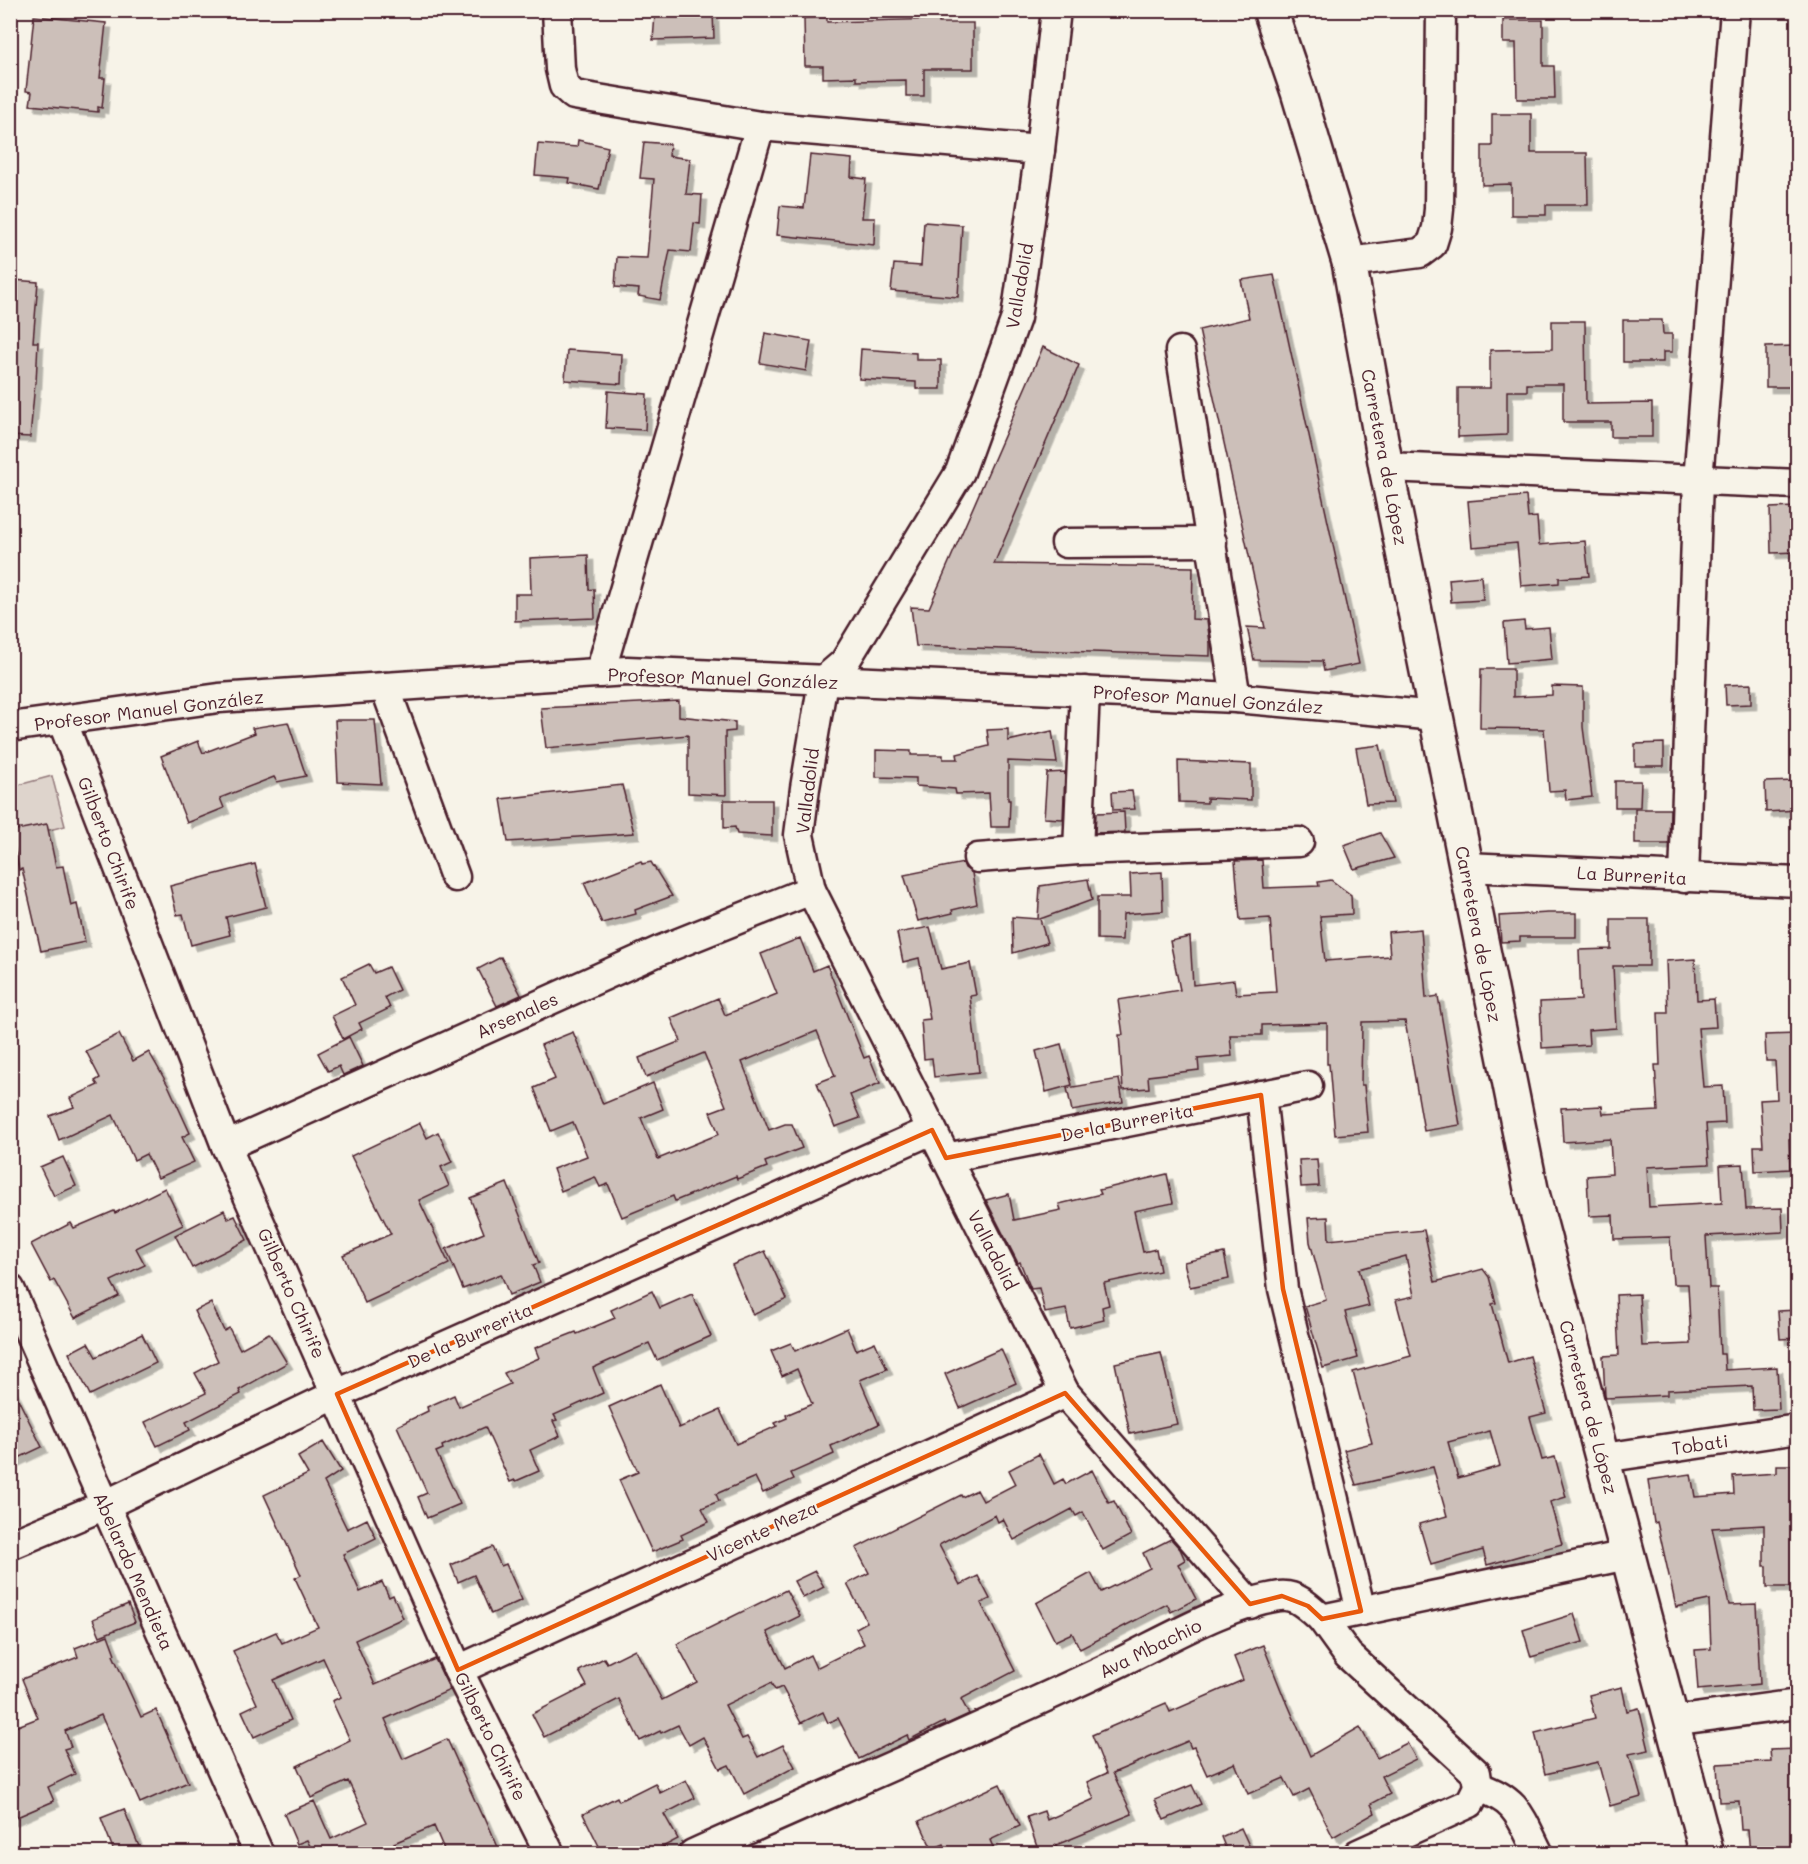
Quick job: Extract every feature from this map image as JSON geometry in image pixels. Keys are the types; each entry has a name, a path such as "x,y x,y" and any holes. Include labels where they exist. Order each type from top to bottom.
{"main road":[{"name":"Carretera de López","path":"1270,10 1298,92 1348,262 1386,467 1532,1189 1707,1854"}],"street":[{"path":"557,10 560,69 564,86 574,95 760,126 1040,150"},
{"name":"Valladolid","path":"1056,10 1040,150 1016,318 960,472 844,663 823,681 799,835 811,890 1065,1393 1250,1604"},
{"path":"1348,262 1420,253 1432,244 1440,209 1441,10"},
{"path":"1684,878 1698,481 1735,10"},
{"path":"600,673 760,126"},
{"path":"1180,351 1236,698"},
{"path":"1386,467 1797,484"},
{"path":"1066,543 1212,542"},
{"name":"Profesor Manuel González","path":"10,727 219,698 627,671 1236,698 1437,716"},
{"path":"385,687 455,877"},
{"path":"1078,850 1085,692"},
{"name":"Gilberto Chirife","path":"62,720 226,1146 458,1670 550,1854"},
{"path":"978,858 1078,850 1299,842"},
{"name":"La Burrerita","path":"1466,867 1797,882"},
{"name":"Arsenales","path":"226,1146 661,950 811,890"},
{"name":"De la Burrerita","path":"946,1158 1308,1086"},
{"path":"1261,1095 1283,1289 1360,1611"},
{"name":"De la Burrerita","path":"10,1545 105,1505 337,1394 932,1130"},
{"name":"Abelardo Mendieta","path":"10,1289 259,1854"},
{"name":"Vicente Meza","path":"458,1670 1065,1393"},
{"name":"Tobati","path":"1603,1458 1797,1429"},
{"path":"1322,1619 1627,1555"},
{"name":"Ava Mbachio","path":"693,1854 1108,1668 1202,1622 1250,1604 1282,1596 1302,1602 1322,1619 1348,1655 1477,1780 1516,1808 1539,1854"},
{"path":"1672,1721 1797,1704"},
{"path":"1358,1854 1470,1803 1477,1780"}],"highlighted area":[{"path":"1261,1095 1283,1289 1361,1611 1322,1619 1308,1606 1282,1596 1250,1604 1065,1393 458,1670 337,1394 932,1130 946,1158"}],"shaded area":[{"path":"52,776 65,826 11,840 11,787"}],"building":[{"path":"713,13 714,38 653,40 655,15"},
{"path":"34,16 106,23 100,78 105,78 102,108 98,107 98,112 30,105 32,92 26,91"},
{"path":"827,17 827,22 939,19 939,23 973,23 973,69 924,69 924,96 906,96 906,80 856,81 856,77 823,78 823,66 805,66 804,18"},
{"path":"1503,20 1543,20 1543,66 1554,66 1555,99 1517,99 1516,43 1503,43"},
{"path":"1492,114 1531,114 1531,153 1587,153 1588,205 1546,205 1546,215 1511,215 1511,184 1482,185 1482,146 1492,146"},
{"path":"578,140 608,147 599,189 569,183 570,178 535,175 538,144 577,147"},
{"path":"644,142 670,144 669,156 690,159 686,194 702,195 700,224 694,223 691,252 670,250 660,300 638,296 639,289 615,287 617,257 647,258 654,179 640,178"},
{"path":"810,155 852,159 851,177 866,179 862,218 875,218 874,245 777,235 780,206 804,208"},
{"path":"924,222 962,225 958,297 891,291 894,264 921,266"},
{"path":"1274,275 1359,664 1324,671 1322,661 1254,660 1247,627 1265,628 1199,330 1249,318 1241,280"},
{"path":"14,280 38,282 33,342 38,342 36,383 30,437 10,436 10,319"},
{"path":"1623,320 1662,320 1663,334 1672,334 1672,352 1663,352 1663,362 1623,362"},
{"path":"1552,321 1585,321 1586,404 1652,403 1652,437 1611,437 1611,422 1563,422 1563,384 1527,384 1527,391 1507,391 1507,435 1458,437 1458,388 1490,388 1490,350 1552,349"},
{"path":"765,333 811,341 806,371 760,363"},
{"path":"1795,346 1795,387 1766,387 1766,347"},
{"path":"1043,347 1079,365 994,564 1193,567 1192,619 1207,620 1210,656 916,646 911,607 929,608"},
{"path":"861,349 916,353 916,360 941,360 941,389 916,389 916,382 859,379"},
{"path":"567,350 622,354 621,384 565,380"},
{"path":"608,391 647,394 645,430 606,428"},
{"path":"1526,496 1528,518 1537,517 1539,545 1585,541 1589,576 1559,578 1559,583 1521,586 1517,543 1472,547 1468,501"},
{"path":"1797,507 1797,552 1771,553 1770,508"},
{"path":"588,555 589,590 594,589 595,618 515,621 515,594 531,594 530,558"},
{"path":"1481,576 1483,600 1451,602 1449,579"},
{"path":"1524,621 1525,629 1549,627 1552,659 1507,663 1504,623"},
{"path":"1481,669 1513,669 1513,697 1552,695 1552,686 1583,687 1583,727 1592,797 1566,800 1565,790 1549,791 1544,729 1480,728"},
{"path":"1751,684 1751,704 1726,705 1725,685"},
{"path":"679,701 679,716 735,722 735,731 725,732 726,795 688,793 688,735 546,748 541,708"},
{"path":"335,720 375,720 381,784 338,782"},
{"path":"288,722 306,776 277,782 274,777 220,798 224,808 187,823 161,756 198,741 203,753 255,733 252,728"},
{"path":"1008,729 1008,741 1052,731 1057,763 1008,761 1009,827 991,827 989,793 956,794 955,789 916,786 916,778 876,777 876,750 911,751 911,755 943,755 943,759 958,759 957,754 989,746 987,730"},
{"path":"1664,743 1664,766 1635,766 1635,744"},
{"path":"1380,745 1393,803 1366,804 1356,748"},
{"path":"1178,761 1251,764 1251,800 1207,798 1207,803 1179,802"},
{"path":"1065,772 1063,819 1044,818 1047,773"},
{"path":"1615,781 1641,781 1640,807 1615,807"},
{"path":"1796,781 1797,810 1766,812 1765,782"},
{"path":"622,785 634,833 508,842 501,799"},
{"path":"1132,791 1135,809 1113,810 1112,792"},
{"path":"724,800 772,800 772,836 737,834 735,827 724,828"},
{"path":"1635,809 1670,809 1669,844 1635,844"},
{"path":"1124,812 1125,832 1095,833 1096,813"},
{"path":"47,824 56,867 63,866 71,906 77,904 85,942 41,951 11,831"},
{"path":"1380,833 1394,858 1354,869 1344,845"},
{"path":"1262,860 1264,888 1319,886 1318,882 1331,880 1351,895 1352,914 1320,916 1325,961 1390,956 1388,932 1421,929 1426,998 1438,996 1460,1125 1424,1131 1405,1021 1362,1022 1361,1085 1364,1085 1368,1132 1335,1135 1329,1064 1327,1064 1327,1023 1262,1025 1262,1035 1230,1035 1232,1056 1198,1059 1199,1070 1148,1076 1149,1088 1123,1090 1119,1035 1123,1035 1118,1000 1180,990 1170,941 1190,937 1193,985 1234,980 1236,994 1276,992 1270,918 1240,920 1235,861"},
{"path":"641,861 642,864 651,862 672,896 635,910 636,914 602,923 584,883"},
{"path":"963,863 965,868 972,873 977,904 952,910 953,913 918,921 904,875"},
{"path":"255,864 266,907 226,917 230,935 191,945 183,914 177,915 170,886"},
{"path":"1162,872 1163,911 1123,914 1122,940 1097,939 1097,897 1131,897 1130,874"},
{"path":"1088,879 1092,900 1040,919 1047,943 1013,953 1012,917 1038,919 1040,886"},
{"path":"1576,913 1576,937 1520,937 1520,941 1501,942 1499,916"},
{"path":"1611,919 1649,919 1649,966 1613,966 1616,1028 1588,1030 1589,1045 1542,1048 1540,1002 1581,1000 1579,950 1611,949"},
{"path":"930,927 941,969 970,963 976,995 970,996 979,1072 934,1077 932,1058 924,1059 921,1020 930,1019 919,958 903,962 897,933"},
{"path":"800,938 813,971 827,965 864,1058 869,1056 880,1083 850,1095 860,1118 835,1127 817,1083 835,1076 817,1031 742,1062 769,1130 792,1124 802,1148 765,1162 767,1167 737,1179 736,1176 675,1201 673,1196 622,1217 608,1184 600,1187 595,1177 561,1191 553,1169 587,1156 573,1122 551,1131 534,1088 555,1079 541,1045 573,1032 603,1104 653,1083 663,1109 641,1118 658,1159 719,1134 710,1112 726,1106 704,1053 646,1077 639,1058 681,1041 671,1018 718,998 725,1015 777,994 761,954"},
{"path":"501,957 521,995 497,1006 478,969"},
{"path":"1695,959 1697,1000 1714,999 1716,1027 1698,1028 1703,1087 1723,1086 1725,1123 1706,1124 1709,1164 1647,1167 1649,1207 1722,1203 1720,1165 1743,1164 1746,1209 1782,1208 1783,1232 1706,1236 1709,1288 1717,1288 1720,1354 1724,1354 1725,1370 1777,1367 1779,1409 1753,1410 1752,1386 1667,1390 1667,1395 1606,1398 1605,1396 1603,1356 1619,1355 1616,1295 1639,1294 1642,1346 1691,1344 1688,1284 1673,1284 1670,1237 1614,1239 1613,1215 1589,1216 1587,1176 1612,1174 1610,1139 1563,1142 1561,1108 1602,1106 1603,1114 1658,1111 1655,1065 1660,1065 1658,1013 1668,1013 1666,961"},
{"path":"369,964 374,973 388,967 399,990 385,997 390,1008 359,1023 362,1029 343,1039 332,1016 355,1005 342,977"},
{"path":"119,1034 133,1061 149,1052 169,1087 190,1133 182,1137 194,1162 158,1178 146,1154 134,1160 113,1115 59,1140 50,1116 74,1107 70,1098 98,1085 95,1081 100,1078 86,1051"},
{"path":"1797,1034 1797,1138 1789,1139 1790,1169 1755,1171 1754,1146 1763,1146 1760,1100 1777,1099 1775,1061 1766,1061 1765,1035"},
{"path":"349,1037 363,1066 343,1075 339,1066 328,1071 318,1053"},
{"path":"1061,1044 1072,1085 1046,1092 1036,1051"},
{"path":"1119,1079 1123,1102 1072,1111 1067,1088"},
{"path":"420,1123 427,1138 438,1132 452,1162 441,1167 449,1186 419,1200 449,1264 365,1303 343,1255 391,1234 351,1156"},
{"path":"63,1157 76,1186 54,1196 40,1167"},
{"path":"1317,1159 1319,1186 1301,1187 1299,1160"},
{"path":"1167,1174 1173,1203 1134,1211 1143,1252 1156,1249 1160,1271 1104,1283 1109,1305 1102,1307 1104,1320 1070,1328 1066,1309 1045,1313 1039,1288 1031,1289 1020,1262 1018,1263 986,1200 1009,1194 1014,1220 1061,1210 1059,1204 1101,1194 1099,1190"},
{"path":"507,1183 539,1263 533,1265 540,1282 509,1295 501,1274 463,1289 446,1249 484,1233 470,1198"},
{"path":"165,1188 183,1225 136,1248 145,1265 111,1281 119,1296 75,1318 54,1280 51,1282 31,1244 71,1223 74,1228 114,1211 115,1213"},
{"path":"224,1210 228,1219 235,1216 247,1240 192,1268 175,1235"},
{"path":"1328,1217 1329,1240 1424,1230 1435,1282 1483,1269 1489,1277 1496,1303 1492,1304 1508,1363 1530,1356 1546,1413 1530,1417 1542,1460 1555,1457 1566,1497 1550,1502 1562,1544 1487,1565 1483,1550 1431,1565 1419,1524 1447,1516 1433,1467 1356,1485 1344,1450 1372,1443 1353,1372 1411,1356 1396,1300 1414,1296 1406,1256 1359,1269 1369,1306 1345,1312 1358,1358 1323,1368 1305,1306 1326,1300 1310,1242 1308,1218","holes":["1490,1431 1500,1466 1458,1478 1448,1442"]},
{"path":"765,1251 787,1299 753,1315 732,1265"},
{"path":"1224,1253 1229,1279 1190,1287 1184,1262"},
{"path":"652,1291 660,1308 692,1294 711,1336 657,1360 649,1343 593,1368 603,1393 554,1415 557,1420 553,1421 560,1436 530,1450 539,1471 516,1481 510,1482 485,1427 442,1446 443,1449 436,1452 460,1504 427,1518 418,1497 427,1493 397,1426 428,1411 427,1407 454,1395 459,1407 510,1384 504,1373 539,1358 535,1348 615,1318 611,1310"},
{"path":"211,1303 224,1331 229,1328 240,1349 269,1333 287,1363 239,1390 241,1394 186,1422 190,1430 157,1446 145,1422 206,1393 195,1373 218,1361 194,1311"},
{"path":"1797,1310 1797,1338 1780,1339 1778,1311"},
{"path":"847,1328 856,1350 875,1342 887,1369 860,1380 879,1424 831,1446 834,1454 791,1473 794,1479 763,1493 755,1477 716,1494 719,1501 702,1508 709,1522 681,1535 683,1539 652,1552 619,1480 638,1472 609,1407 660,1384 679,1428 720,1410 736,1444 777,1426 775,1423 787,1418 786,1415 812,1404 797,1369 782,1376 771,1351 791,1343 795,1351"},
{"path":"142,1334 156,1363 90,1395 69,1353 88,1343 96,1357"},
{"path":"1001,1349 1016,1383 960,1408 945,1374"},
{"path":"1161,1353 1177,1424 1130,1434 1115,1363"},
{"path":"10,1383 42,1447 10,1462"},
{"path":"323,1442 341,1471 324,1482 347,1529 367,1519 376,1538 343,1554 360,1592 382,1582 389,1597 393,1595 403,1618 355,1640 375,1685 435,1659 450,1690 385,1719 403,1759 447,1739 501,1854 446,1854 434,1826 394,1843 396,1847 381,1854 298,1854 311,1848 307,1840 297,1844 284,1814 314,1801 331,1839 368,1822 348,1781 311,1798 297,1766 350,1740 332,1701 341,1697 323,1658 273,1680 291,1720 254,1737 242,1711 257,1704 233,1651 276,1632 282,1643 318,1627 295,1578 301,1575 264,1495 308,1474 298,1457"},
{"path":"1039,1454 1054,1484 1063,1479 1066,1484 1092,1470 1109,1503 1114,1501 1131,1535 1103,1550 1083,1512 1076,1516 1072,1509 1014,1540 1003,1519 998,1522 995,1515 939,1545 960,1585 978,1576 990,1599 981,1603 1015,1671 961,1699 969,1714 945,1725 944,1722 909,1740 907,1735 859,1759 838,1718 828,1723 823,1712 801,1723 782,1687 775,1690 771,1683 725,1705 742,1739 747,1737 758,1757 783,1745 795,1767 744,1794 729,1765 720,1769 703,1737 689,1745 678,1725 640,1741 619,1699 544,1737 532,1714 587,1686 579,1671 604,1658 607,1663 635,1649 662,1700 697,1682 677,1644 786,1590 800,1616 767,1632 785,1668 810,1655 816,1668 864,1644 856,1628 867,1622 847,1584 869,1573 856,1548 961,1495 962,1497 977,1490 983,1501 1016,1484 1009,1470"},
{"path":"1777,1465 1795,1465 1797,1587 1767,1587 1767,1566 1764,1566 1764,1525 1712,1528 1729,1605 1756,1604 1760,1684 1698,1690 1695,1650 1711,1649 1709,1600 1676,1607 1657,1522 1654,1523 1648,1480 1691,1474 1695,1497 1734,1494 1733,1476 1777,1473"},
{"path":"1171,1539 1180,1549 1185,1560 1178,1564 1196,1599 1171,1612 1167,1604 1080,1649 1072,1633 1055,1641 1036,1603 1091,1573 1101,1592 1150,1568 1143,1553"},
{"path":"492,1547 501,1566 506,1564 522,1600 491,1614 474,1575 458,1582 451,1565"},
{"path":"815,1571 824,1587 803,1598 794,1581"},
{"path":"128,1604 135,1622 100,1636 93,1619"},
{"path":"1574,1614 1583,1642 1531,1657 1523,1630"},
{"path":"108,1635 115,1654 113,1655 141,1717 156,1710 188,1782 140,1803 101,1715 65,1731 71,1747 64,1749 75,1774 48,1787 54,1801 10,1820 10,1729 38,1718 22,1679 78,1657 75,1648"},
{"path":"1263,1645 1310,1756 1360,1727 1377,1758 1407,1743 1416,1759 1381,1776 1390,1794 1371,1804 1375,1813 1333,1837 1309,1789 1294,1797 1284,1778 1248,1794 1235,1763 1207,1775 1194,1747 1191,1748 1188,1741 1113,1773 1132,1814 1039,1853 1027,1817 1044,1811 1047,1820 1094,1799 1087,1782 1107,1773 1092,1735 1166,1703 1170,1712 1243,1680 1234,1657"},
{"path":"1622,1687 1627,1711 1639,1708 1649,1750 1629,1754 1641,1797 1610,1806 1598,1762 1545,1774 1535,1733 1595,1718 1589,1695"},
{"path":"1797,1749 1797,1854 1750,1854 1748,1830 1741,1830 1739,1801 1719,1802 1717,1764 1771,1761 1770,1750"},
{"path":"686,1780 695,1798 664,1814 678,1839 649,1854 603,1854 583,1814 617,1797 619,1801 655,1783 660,1793"},
{"path":"1000,1784 1020,1826 990,1840 996,1854 948,1854 944,1844 932,1849 919,1821"},
{"path":"1192,1785 1201,1804 1164,1820 1155,1800"},
{"path":"124,1809 142,1854 115,1854 101,1818"},
{"path":"1241,1828 1253,1854 1228,1854 1221,1837"}]}
